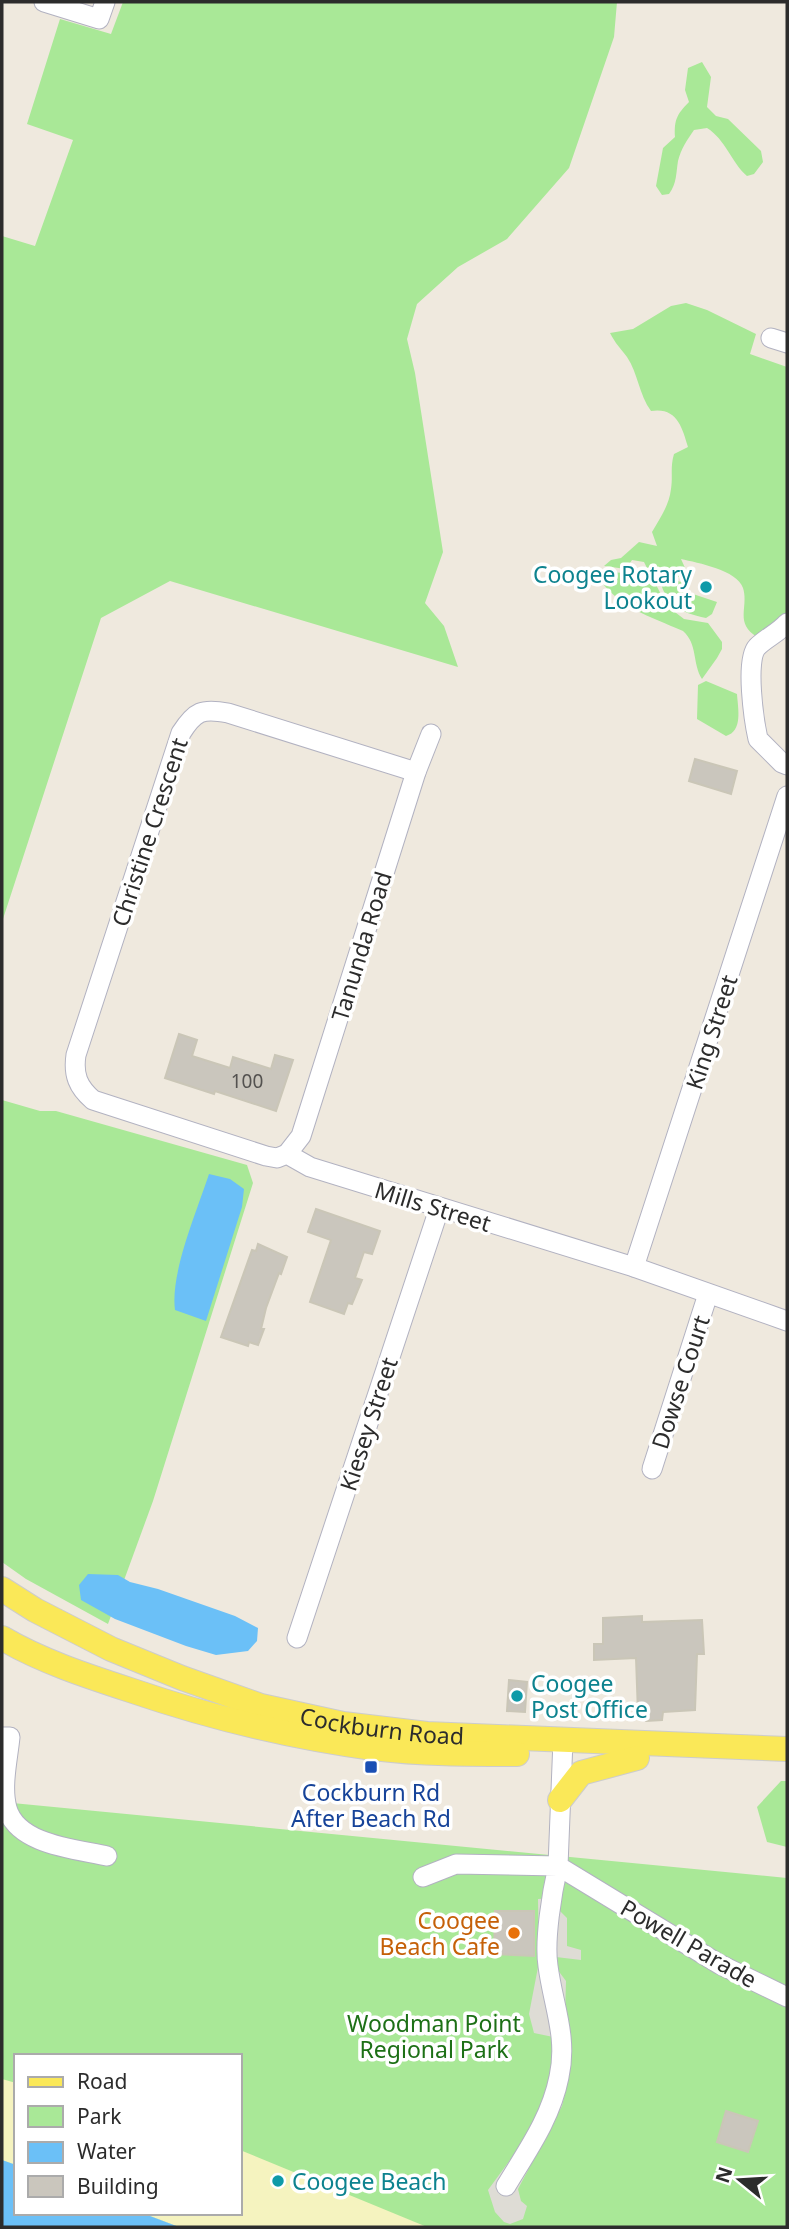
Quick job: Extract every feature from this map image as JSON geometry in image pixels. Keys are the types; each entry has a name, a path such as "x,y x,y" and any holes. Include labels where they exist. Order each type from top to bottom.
{"main road":[{"name":"Cockburn Road","path":"2,1589 35,1610 111,1648 182,1678 261,1706 343,1724 563,1747 637,1758 787,1765"},
{"name":"Cockburn Road","path":"2,1638 104,1682 196,1712 255,1727 375,1748 453,1754 563,1747 787,1749"},
{"path":"560,1800 581,1773 637,1758"}],"street":[{"path":"44,2 102,10"},
{"path":"787,623 779,633 756,648 752,657 758,739 787,765"},
{"name":"Christine Crescent","path":"83,1091 74,1069 76,1055 181,733 188,721 200,711 228,713 416,772"},
{"name":"Tanunda Road","path":"287,1154 301,1136 416,772 431,734"},
{"name":"King Street","path":"634,1267 779,847 787,796"},
{"name":"Mills Street","path":"83,1091 93,1100 266,1156 277,1158 287,1154 310,1167 634,1267 787,1321"},
{"name":"Kiesey Street","path":"297,1638 439,1209"},
{"name":"Dowse Court","path":"652,1469 708,1294"},
{"path":"6,1737 7,1808 13,1819 30,1836 107,1856"},
{"path":"506,2186 547,2118 560,2075 563,2035 547,1964 551,1899 558,1866 563,1747"},
{"path":"423,1877 456,1864 558,1866"},
{"name":"Powell Parade","path":"558,1866 719,1964 787,1997"}],"green space":[{"path":"123,2 617,2 614,37 569,168 507,239 458,267 417,304 407,339 415,373 443,552 425,603 444,626 458,667 170,581 101,618 2,922 2,236 35,246 73,140 27,124 60,19 111,34"},
{"path":"702,62 711,77 707,107 716,116 728,119 761,151 763,162 754,174 747,176 714,133 707,128 694,130 681,152 672,190 669,194 662,195 656,186 663,148 675,137 677,118 689,102 685,90 688,68"},
{"path":"686,303 707,310 756,334 750,354 787,367 787,614 757,637 750,632 744,620 743,588 733,576 725,572 681,559 686,570 683,576 679,577 648,570 644,562 632,560 626,569 604,566 611,560 621,558 639,542 657,546 652,532 668,501 674,454 688,447 681,426 673,415 651,411 631,363 610,333 633,329 671,306"},
{"path":"607,572 626,573 632,581 638,582 651,575 667,606 684,619 708,623 722,642 722,649 702,679 688,636 683,631 625,604 597,576"},
{"path":"659,576 685,583 684,591 717,602 712,614 706,618 681,610 669,600"},
{"path":"706,681 737,694 737,724 726,736 697,719 698,685"},
{"path":"2,1100 40,1111 56,1111 247,1165 253,1183 153,1501 108,1624 26,1579 2,1562"},
{"path":"781,1781 787,1781 787,1847 767,1842 757,1807"},
{"name":"Woodman Point Regional Park","path":"2,1802 787,1878 787,2227 179,2227 147,2215 242,2215 242,2054 14,2054 14,2164 2,2160"}],"sand":[{"path":"2,2079 14,2082 14,2164 2,2160"},
{"name":"Coogee Beach","path":"242,2151 427,2227 179,2227 147,2215 242,2215"}],"shaded area":[{"path":"555,1898 555,1906 567,1918 567,1946 581,1950 581,1960 556,1957 554,1965 566,1981 565,2016 570,2072 562,2106 518,2189 521,2201 527,2206 523,2219 510,2224 504,2222 495,2212 488,2190 540,2119 558,2038 534,2033 529,2014 539,1962 538,1899"}],"water":[{"path":"209,1174 230,1179 244,1189 242,1207 206,1321 175,1310 175,1295 180,1260"},
{"path":"88,1574 118,1575 130,1582 235,1616 258,1628 257,1641 248,1651 216,1655 115,1619 81,1600 79,1585"},
{"path":"2,2160 14,2164 14,2215 147,2215 179,2227 2,2227"}],"building":[{"path":"695,759 737,771 731,794 689,781"},
{"path":"179,1034 197,1040 192,1056 230,1068 233,1057 271,1069 275,1055 293,1060 276,1111 165,1078"},
{"path":"316,1209 380,1231 372,1254 364,1252 355,1278 362,1280 352,1304 348,1303 344,1314 310,1302 331,1240 308,1232"},
{"path":"258,1244 287,1257 266,1308 261,1329 264,1329 258,1345 249,1342 248,1346 221,1337 252,1250 256,1251"},
{"path":"642,1616 642,1622 702,1620 704,1654 697,1654 695,1710 663,1712 662,1720 646,1721 638,1713 636,1658 594,1660 594,1644 603,1644 603,1618"},
{"name":"Coogee Post Office","path":"509,1680 527,1682 525,1712 507,1711"},
{"name":"Coogee Beach Cafe","path":"495,1911 534,1911 534,1956 494,1954"},
{"path":"726,2111 758,2121 748,2152 717,2142"}],"place":[{"name":"Coogee Rotary Lookout","path":"706,587"},
{"name":"Coogee Post Office","path":"517,1696"},
{"name":"Cockburn Rd After Beach Rd","path":"371,1767"},
{"name":"Coogee Beach Cafe","path":"514,1933"},
{"name":"Coogee Beach","path":"278,2181"}]}
